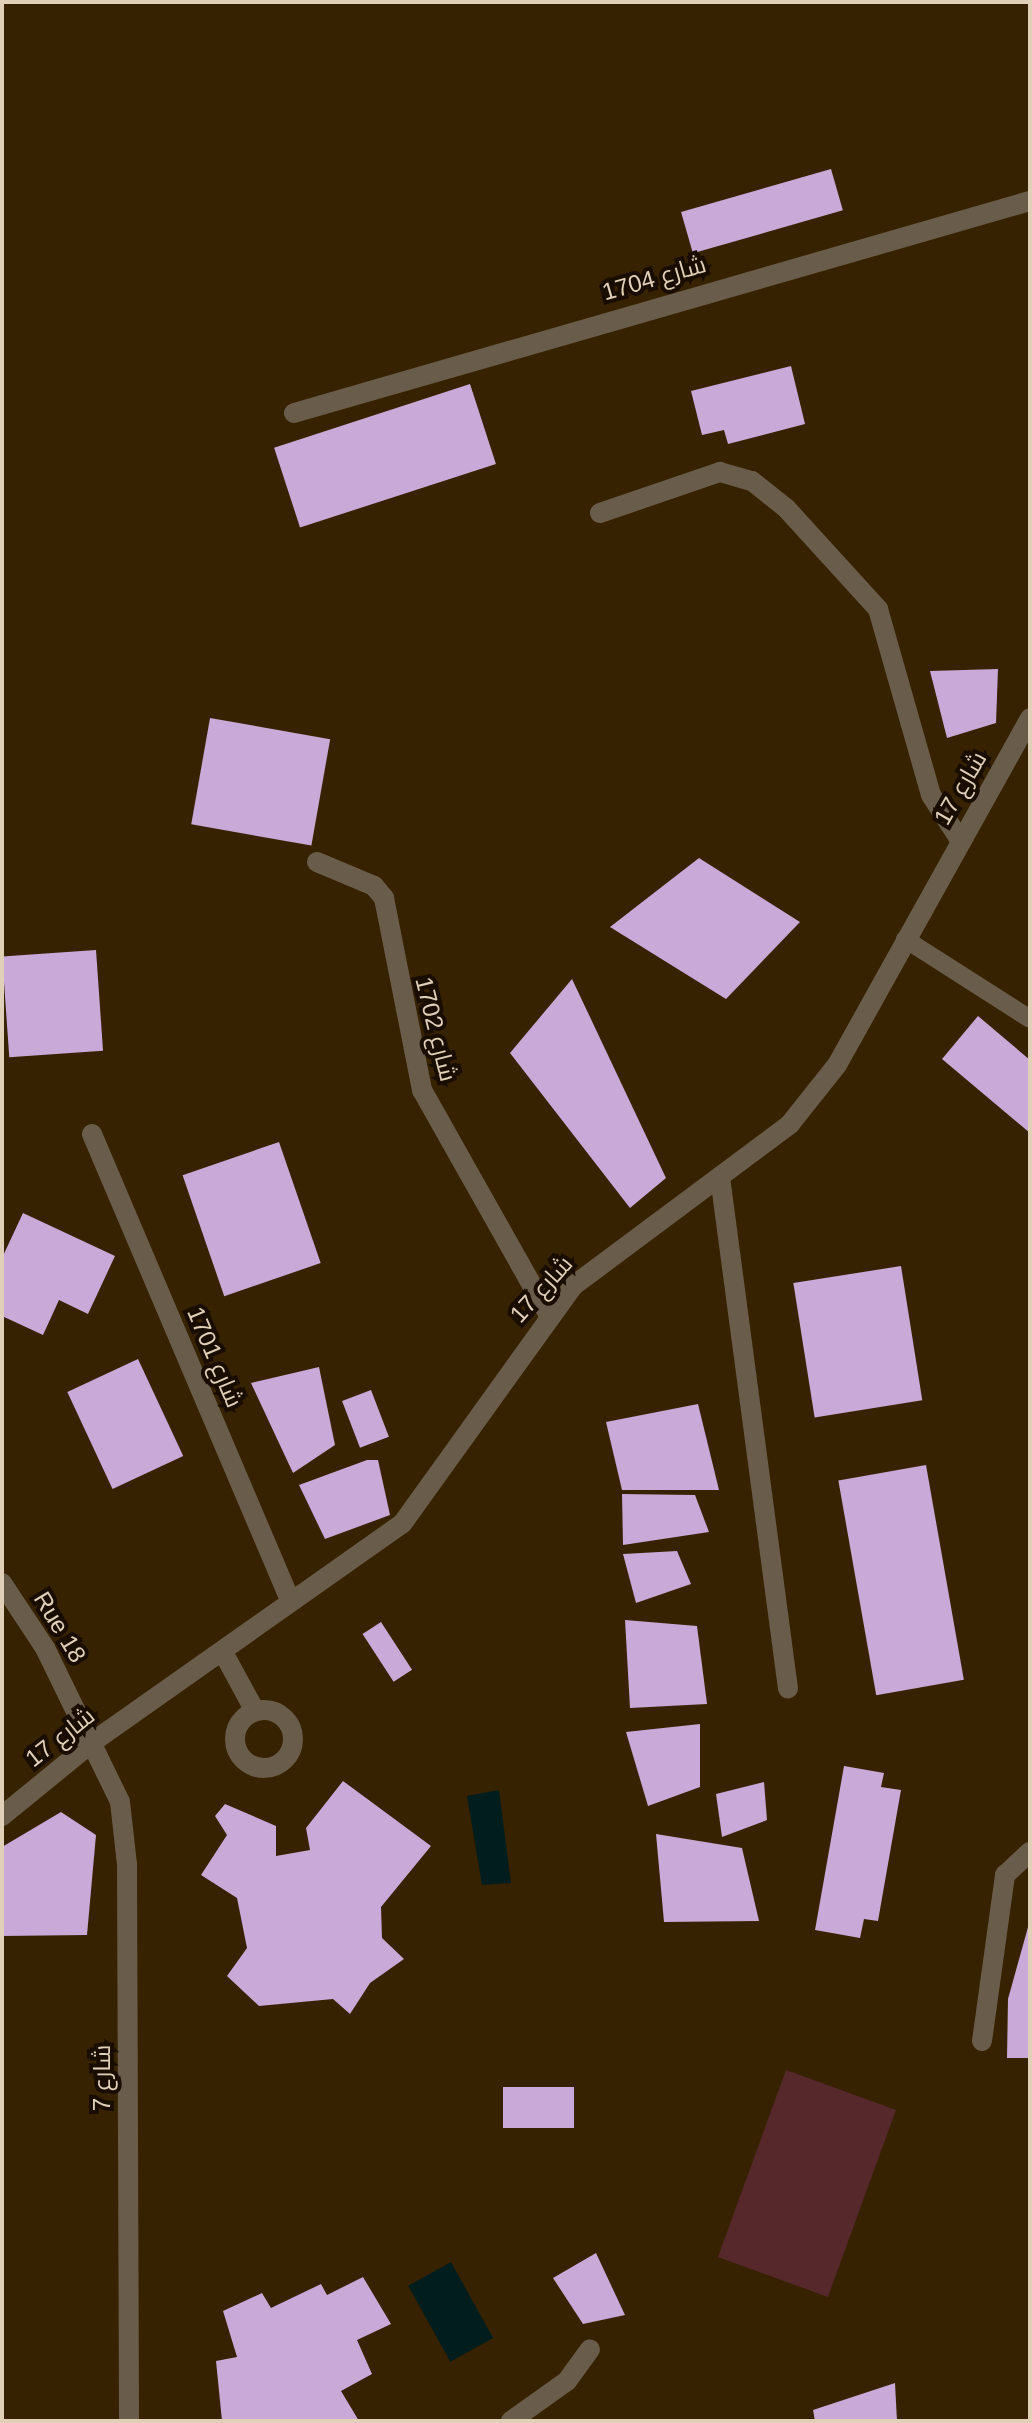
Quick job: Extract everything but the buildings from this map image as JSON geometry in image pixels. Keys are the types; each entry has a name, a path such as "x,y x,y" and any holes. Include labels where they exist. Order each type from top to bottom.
{"street":[{"name":"شارع 1704","path":"294,413 1030,201"},
{"path":"600,513 720,472 752,481 786,508 878,609 931,795 960,840"},
{"name":"شارع 17","path":"2,1816 94,1741 224,1654 290,1600 402,1524 548,1314 596,1267 790,1124 815,1095 1030,718"},
{"name":"شارع 1702","path":"317,862 374,886 384,898 422,1090 548,1314"},
{"name":"شارع 1701","path":"92,1134 290,1600"},
{"path":"720,1177 788,1689"},
{"name":"Rue 18","path":"2,1583 94,1741"},
{"path":"224,1654 255,1711"},
{"name":"شارع 7","path":"94,1741 120,1802 127,1864 129,2421"},
{"path":"982,2041 1005,1875 1030,1852"},
{"path":"511,2421 567,2381 590,2349"}],"lane":[{"path":"905,939 1030,1019"}],"shaded area":[{"path":"786,2070 896,2110 828,2297 718,2257"}],"water":[{"path":"499,1790 511,1883 482,1885 467,1796"},
{"path":"451,2262 493,2338 450,2362 408,2286"}]}
